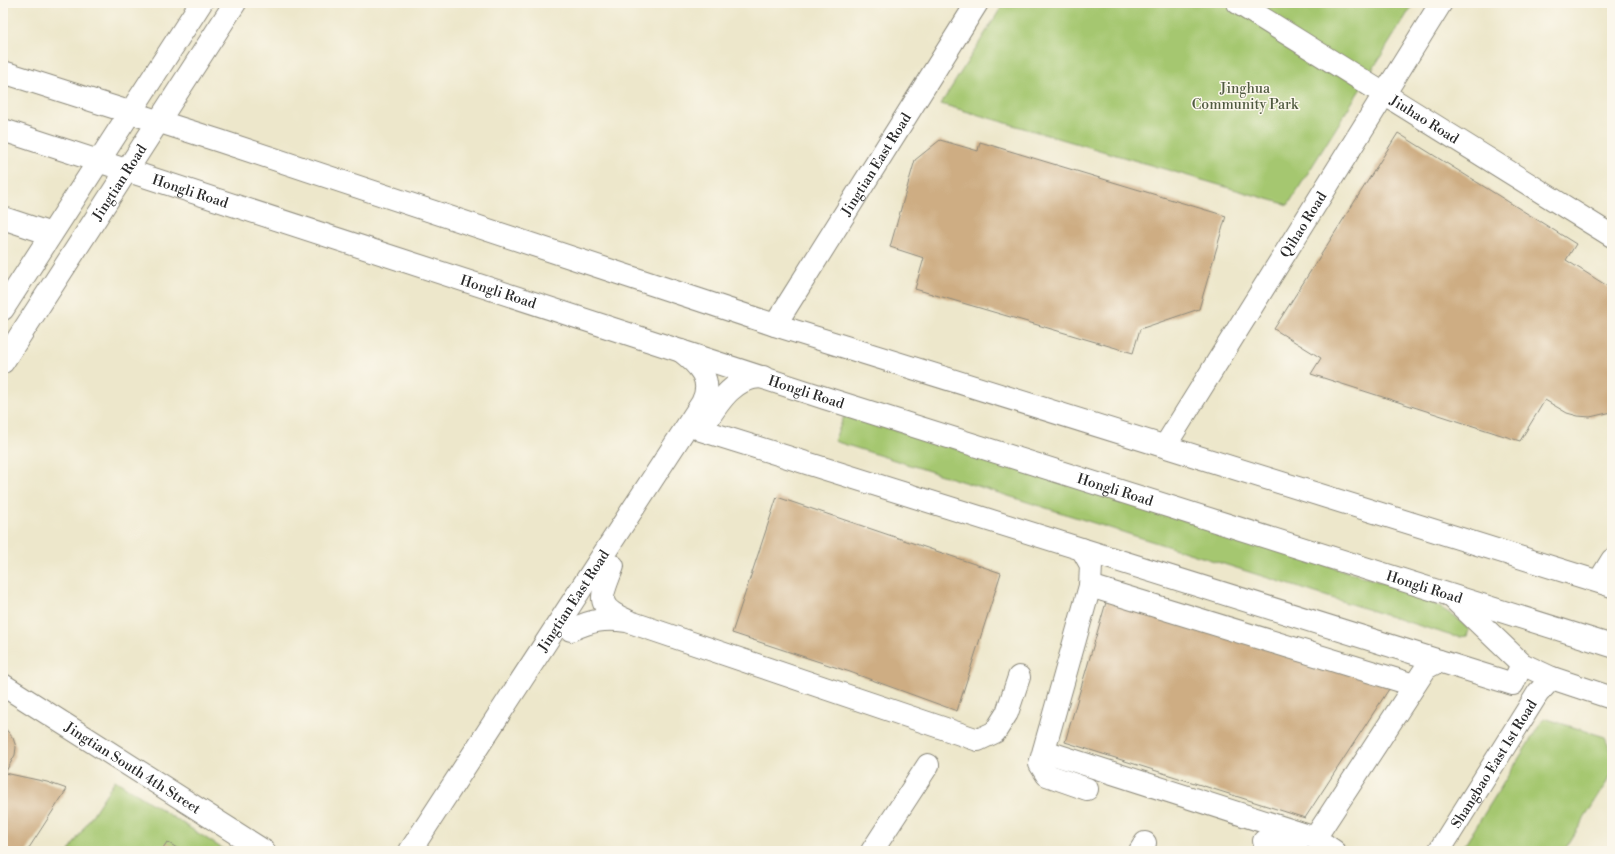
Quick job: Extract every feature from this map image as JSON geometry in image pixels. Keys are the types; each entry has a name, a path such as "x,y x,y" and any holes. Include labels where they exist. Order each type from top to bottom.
{"street":[{"name":"Jingtian Road","path":"3,309 201,3"},
{"name":"Jingtian Road","path":"3,362 235,3"},
{"name":"Jingtian East Road","path":"774,325 977,3"},
{"name":"Jiuhao Road","path":"1238,3 1612,236"},
{"name":"Qihao Road","path":"1165,446 1441,3"},
{"path":"3,72 158,121 774,325 1606,584 1612,560"},
{"name":"Hongli Road","path":"3,130 763,377 1612,646"},
{"path":"3,218 51,234"},
{"name":"Jingtian East Road","path":"410,851 702,403 706,391 706,379 700,368 682,351"},
{"name":"Jingtian East Road","path":"427,851 701,430 728,392 746,380 763,377"},
{"path":"701,430 1439,661"},
{"path":"1082,549 1091,565 1090,586 1073,674 1040,764 1047,775 1087,789"},
{"path":"613,566 604,589 604,606 611,613 627,621 978,740 995,732 1007,712 1019,677"},
{"path":"1090,586 1414,685"},
{"path":"1449,595 1522,664 1552,678 1612,698"},
{"path":"571,630 590,621 611,619 627,621"},
{"path":"1315,838 1414,685 1426,668 1439,661"},
{"name":"Shangbao East 1st Road","path":"1439,661 1513,684 1522,664"},
{"name":"Shangbao East 1st Road","path":"1439,851 1538,693 1552,678"},
{"name":"Jingtian South 4th Street","path":"3,685 264,851"},
{"path":"1044,751 1315,838 1334,851"},
{"path":"872,851 928,765"},
{"path":"1264,841 1296,851"}],"green space":[{"name":"Jinghua Community Park","path":"1004,3 1414,3 1288,205 941,104"},
{"path":"845,414 1409,591 1456,618 1469,630 1467,636 1452,636 834,441"},
{"path":"1544,718 1605,737 1612,753 1612,774 1564,851 1461,851"},
{"path":"115,780 226,851 69,851"}],"building":[{"path":"1398,133 1576,244 1566,260 1612,289 1612,412 1590,417 1578,416 1567,413 1545,400 1520,441 1311,374 1321,358 1274,329"},
{"path":"940,140 978,151 980,142 1226,216 1199,309 1140,329 1133,353 915,289 924,258 890,247 915,160"},
{"path":"777,497 1001,573 957,711 850,672 732,633"},
{"path":"1107,599 1391,686 1305,818 1065,742"},
{"path":"3,726 13,738 16,747 15,755 5,773 47,782 67,789 27,851 3,851"},
{"path":"167,842 182,851 161,851"}]}
